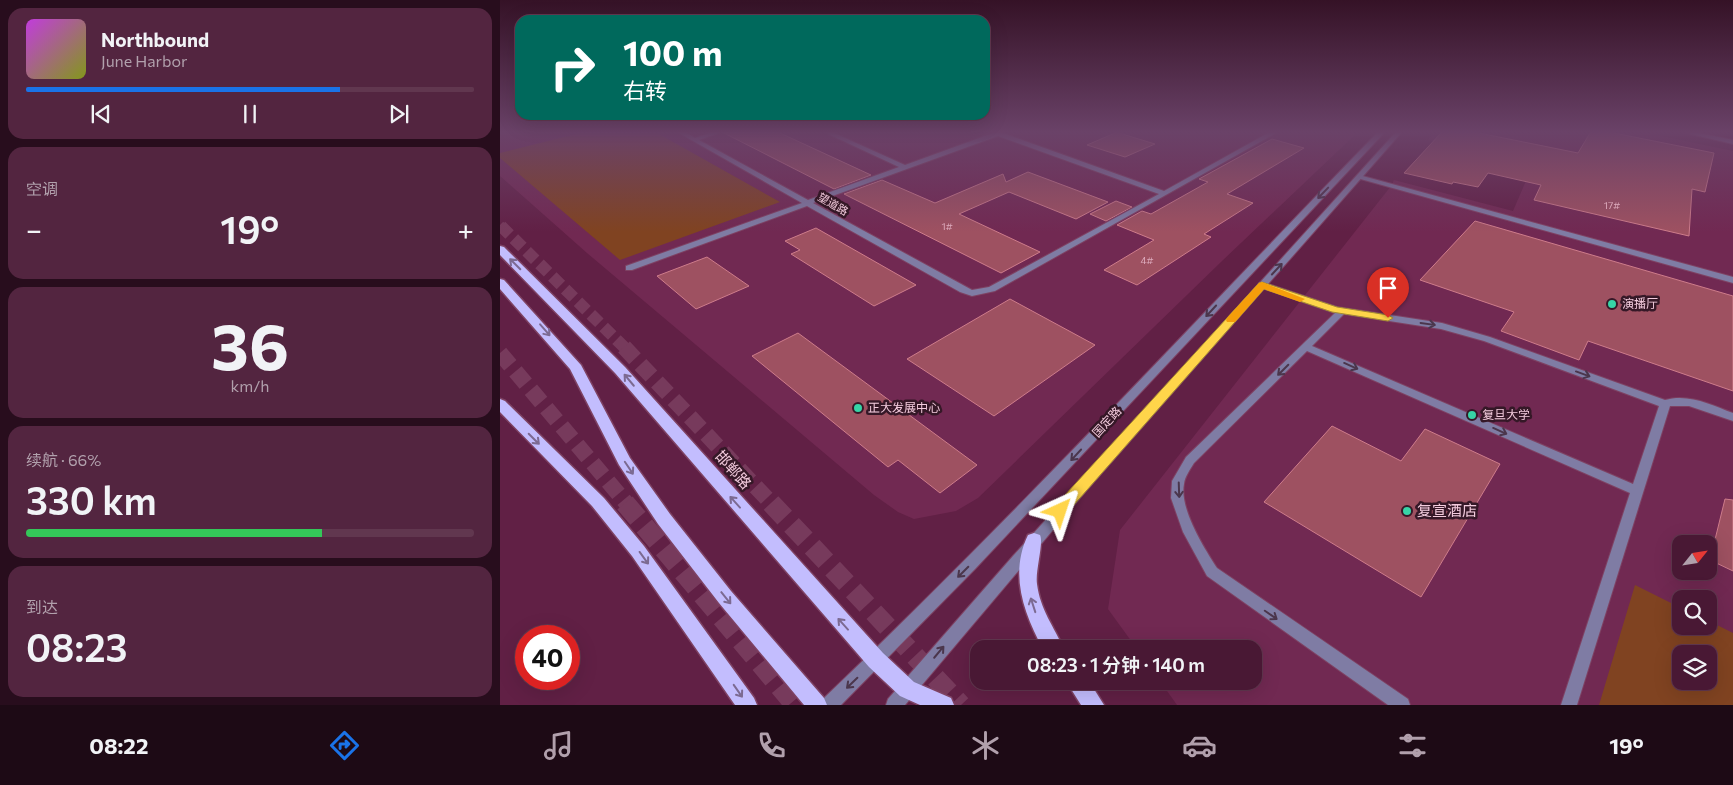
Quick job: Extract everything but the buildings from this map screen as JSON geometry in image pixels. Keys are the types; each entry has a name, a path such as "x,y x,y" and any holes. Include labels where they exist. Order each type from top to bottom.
{"main road":[{"name":"邯郸路","path":"500,249 620,370 876,660 908,689 944,705"},
{"path":"500,282 563,351 576,368 624,461 664,519 725,597 817,705"},
{"path":"500,404 598,502 638,551 747,705"},
{"path":"1034,540 1028,557 1026,576 1031,602 1049,640"},
{"path":"1083,690 1094,705"}],"street":[{"name":"望道路","path":"741,166 963,290 972,293 992,289 1164,194"},
{"path":"901,166 906,168"},
{"path":"629,268 912,166"},
{"path":"1086,166 1164,194 1214,166"},
{"name":"国定路","path":"828,705 876,660 1013,522 1350,166"},
{"name":"国定路","path":"894,705 1034,540 1369,166"},
{"path":"1359,178 1733,280"},
{"path":"1262,285 1342,311 1442,326 1487,339 1665,404"},
{"path":"1342,311 1190,460 1180,475 1177,489 1183,514 1203,560 1212,572 1402,705"},
{"path":"1306,347 1637,491"},
{"path":"1569,705 1665,404 1672,400 1684,401 1733,417"}],"shaded area":[{"path":"500,166 1322,166 978,498 956,511 914,519 898,512 874,495 587,253 500,176"},
{"path":"509,166 716,166 780,202 620,260"},
{"name":"复旦大学","path":"1532,166 1733,166 1733,705 1177,705 1166,690 1262,690 1262,640 1130,640 1108,609 1120,530 1394,180 1513,211"},
{"path":"1635,585 1672,604 1672,635 1717,635 1717,625 1733,633 1733,705 1599,705"}],"tunnel":[{"path":"501,226 624,347"},
{"path":"624,347 772,504"},
{"path":"500,353 627,504"},
{"path":"625,503 795,705"},
{"path":"771,503 961,705"}],"slow traffic":[{"path":"1231,320 1262,285 1300,299"}],"place":[{"name":"演播厅","path":"1612,304"},
{"name":"正大发展中心","path":"858,408"},
{"name":"复旦大学","path":"1472,415"},
{"name":"复宣酒店","path":"1407,511"}],"route":[{"path":"1060,511 1262,285 1335,310 1388,318"}]}
